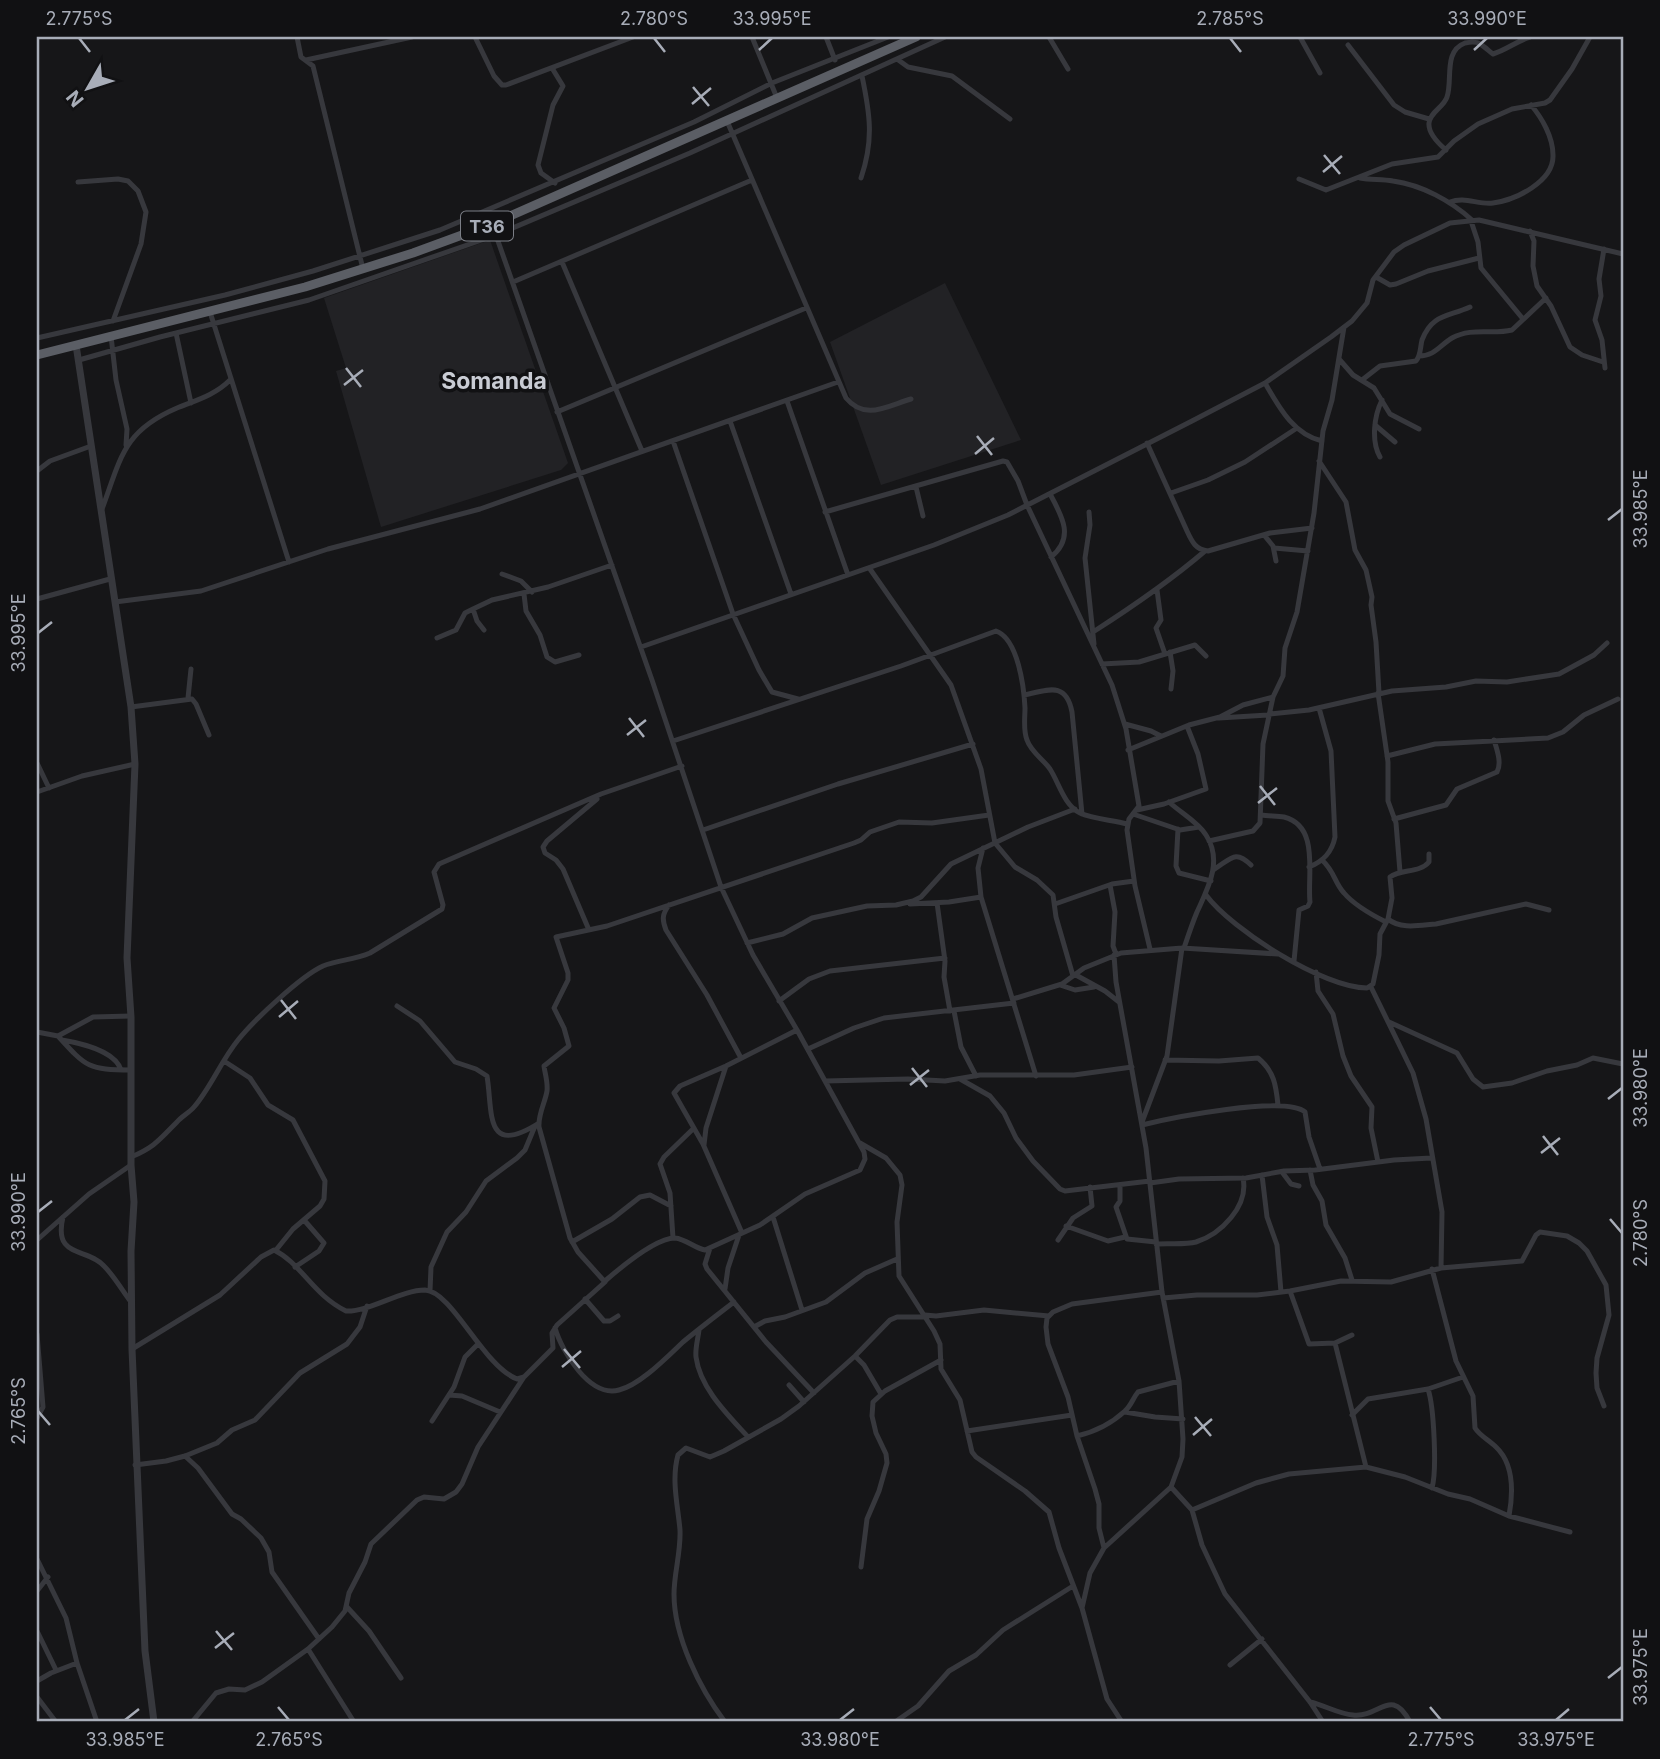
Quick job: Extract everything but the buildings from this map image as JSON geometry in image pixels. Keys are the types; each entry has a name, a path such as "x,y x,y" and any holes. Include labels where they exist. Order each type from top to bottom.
{"highway":[{"name":"T36","path":"37,355 305,288 492,224 916,37"}],"street":[{"path":"297,37 301,57 313,66 363,270"},
{"path":"304,60 412,37"},
{"path":"475,37 494,76 502,85 633,37"},
{"path":"752,37 777,97"},
{"path":"826,37 835,60"},
{"path":"37,338 246,289 313,271 440,230 704,118 772,83 888,37"},
{"path":"79,360 336,292 496,235 733,134 945,37"},
{"path":"1049,37 1068,69"},
{"path":"1300,37 1320,73"},
{"path":"1446,150 1429,127 1429,120 1447,100 1454,51 1462,44 1479,43 1493,54 1512,43 1531,37"},
{"path":"1299,179 1326,190 1392,164 1438,157 1461,135 1478,124 1512,109 1550,100 1590,37"},
{"path":"1348,45 1394,105 1405,112 1429,120"},
{"path":"897,60 908,67 952,76 1010,119"},
{"path":"552,68 563,86 553,105 538,164 541,173 555,183"},
{"path":"862,76 871,129 870,147 862,178"},
{"path":"1450,202 1464,199 1490,203 1510,200 1520,197 1544,176 1554,158 1552,143 1531,105"},
{"path":"727,121 838,382 854,407 869,411 911,399"},
{"path":"1356,178 1396,181 1450,202 1472,221 1484,273 1523,319"},
{"path":"78,182 118,179 128,181 138,191 146,212 141,244 128,274 114,321"},
{"path":"513,282 752,180"},
{"path":"640,647 934,545 1050,494 1265,383 1344,327 1367,303 1376,277 1394,252 1450,223 1472,221 1530,231 1623,254"},
{"path":"192,1722 216,1693 252,1687 308,1649 343,1615 349,1593 371,1544 418,1500 424,1497 444,1499 456,1493 478,1447 500,1412 524,1377 553,1348 555,1328 605,1281 644,1251 668,1239 687,1241 698,1249 710,1248 740,1234 773,1217 806,1194 860,1170 865,1159 860,1143 747,943 721,887 682,766 492,224"},
{"path":"1530,231 1535,247 1533,259 1537,286 1546,298 1571,350 1604,365 1602,340 1595,320 1601,296 1600,271 1604,249"},
{"path":"1376,277 1390,285 1396,284 1428,271 1479,258"},
{"path":"562,262 642,451"},
{"path":"1419,356 1433,354 1453,338 1466,334 1512,330 1546,298"},
{"path":"1362,380 1380,366 1416,361 1422,342 1434,321 1440,316 1470,307"},
{"path":"557,412 806,308"},
{"path":"210,312 289,562"},
{"path":"1209,841 1258,828 1261,815 1262,744 1273,697 1283,676 1285,648 1297,612 1312,528 1322,441 1344,327"},
{"path":"176,333 191,403"},
{"path":"111,336 127,429 124,452"},
{"path":"76,345 131,707 135,764 127,958 131,1016 131,1161 134,1202 131,1302 135,1465 145,1651 154,1722"},
{"path":"1339,359 1353,375 1374,388 1390,414 1419,429"},
{"path":"101,511 124,452 133,437 147,423 217,391 230,380"},
{"path":"115,602 201,591 341,545 469,513 838,382"},
{"path":"1265,383 1289,420 1307,436 1322,441"},
{"path":"1380,457 1374,447 1377,412 1382,400"},
{"path":"787,401 848,575"},
{"path":"730,421 791,594"},
{"path":"1375,425 1395,442"},
{"path":"1171,494 1208,480 1245,461 1297,428"},
{"path":"673,441 733,614 766,684 772,692 800,699"},
{"path":"1147,443 1194,545 1205,551"},
{"path":"37,471 50,461 91,446"},
{"path":"825,512 1004,461 1015,475 1112,685 1125,724 1139,803 1127,824 1134,881 1150,949"},
{"path":"1319,461 1346,502 1355,550 1366,570 1372,597 1378,693 1387,755 1388,801 1397,829 1400,872"},
{"path":"916,488 923,516"},
{"path":"1050,494 1065,525 1064,541 1051,557"},
{"path":"1089,512 1090,525 1085,558 1094,648"},
{"path":"1093,632 1157,590 1205,551 1264,535 1312,528"},
{"path":"1264,535 1274,548 1276,561"},
{"path":"1274,548 1308,551"},
{"path":"437,638 456,630 465,613 492,600 532,592 612,565"},
{"path":"870,569 951,685 973,744 985,788 995,843 1014,867 1049,890 1074,975 1105,991 1120,1003"},
{"path":"502,574 521,581 532,592"},
{"path":"37,599 110,579"},
{"path":"1157,590 1161,620 1156,628 1173,671 1171,689"},
{"path":"524,594 526,611 537,629 547,657 555,662 579,655"},
{"path":"1146,596 1160,604"},
{"path":"473,610 484,630"},
{"path":"673,741 931,655 987,633 1001,632 1009,640 1024,695 1027,742 1049,768 1068,802 1075,809 1082,814 1127,824"},
{"path":"1216,718 1293,713 1378,693 1476,681 1507,682 1559,674 1594,655 1607,643"},
{"path":"1102,664 1127,664 1195,645 1206,656"},
{"path":"188,698 191,669"},
{"path":"1024,695 1053,690 1061,691 1068,697 1072,712 1082,814"},
{"path":"1128,750 1187,726 1216,718 1243,705 1273,697"},
{"path":"131,707 188,698 196,704 209,735"},
{"path":"1387,755 1435,744 1530,740 1557,735 1584,715 1618,699"},
{"path":"1310,867 1322,860 1333,847 1335,837 1331,751 1319,708"},
{"path":"1125,724 1161,736"},
{"path":"1135,812 1207,788 1187,726"},
{"path":"1394,819 1446,805 1457,789 1497,772 1498,757 1494,740"},
{"path":"703,830 838,784 973,744"},
{"path":"37,762 49,788"},
{"path":"38,790 99,771 135,764"},
{"path":"37,1240 89,1194 163,1139 195,1106 236,1041 308,976 321,967 357,959 370,953 439,912 443,905 433,872 439,864 601,794 682,766"},
{"path":"589,930 563,869 545,853 543,847 601,794"},
{"path":"1142,1124 1165,1060 1183,948 1206,895 1213,870 1209,841 1199,827 1169,802"},
{"path":"896,905 920,897 951,864 1049,818 1075,809"},
{"path":"1135,812 1178,829 1190,830 1199,827"},
{"path":"430,1291 431,1267 447,1232 466,1212 486,1181 524,1150 537,1124 547,1085 544,1066 569,1046 554,1008 568,973 555,939 668,905 854,843 870,832 891,824 946,822 989,815"},
{"path":"1261,815 1284,817 1298,824 1308,845 1310,902 1299,910 1294,961"},
{"path":"1178,829 1175,858 1179,873 1211,881"},
{"path":"983,848 978,868 981,897 1036,1076"},
{"path":"1429,854 1429,862 1424,867 1390,877 1392,898 1387,920 1380,934 1377,968 1371,987 1416,1081 1426,1119 1442,1212 1441,1268"},
{"path":"1213,870 1238,856 1251,865"},
{"path":"1322,860 1334,874 1343,893 1371,914 1399,925 1436,924 1526,904 1549,910"},
{"path":"1055,904 1110,885 1134,881"},
{"path":"1082,1608 1090,1573 1104,1548 1171,1487 1182,1457 1180,1381 1162,1295 1142,1124 1120,1003 1112,946 1116,922 1110,885"},
{"path":"1206,895 1222,913 1281,955 1346,986 1371,987"},
{"path":"747,943 783,934 811,918 867,906 937,903 981,897"},
{"path":"937,903 945,957 944,977 961,1047 976,1076"},
{"path":"668,905 663,920 666,930 708,995 741,1058"},
{"path":"808,1049 884,1018 1014,1001 1060,985 1115,955 1150,949 1183,948 1281,955"},
{"path":"779,1001 809,979 830,971 945,957"},
{"path":"1316,972 1318,991 1332,1014 1343,1056 1372,1107 1371,1128 1378,1162"},
{"path":"1060,985 1075,990 1094,986"},
{"path":"397,1006 420,1021 455,1062 488,1076 489,1111 499,1134 512,1135 537,1124"},
{"path":"60,1038 93,1017 131,1016"},
{"path":"1389,1022 1457,1053 1473,1079 1483,1087 1511,1083 1547,1071 1577,1066 1593,1058 1623,1063"},
{"path":"724,1290 728,1268 740,1234 704,1145 674,1093 797,1030"},
{"path":"37,1032 92,1047 118,1062 121,1070"},
{"path":"60,1038 83,1062 93,1068 131,1070"},
{"path":"1165,1060 1219,1061 1258,1058 1277,1083 1278,1105"},
{"path":"132,1349 220,1296 261,1257 276,1250 324,1199 326,1189 322,1175 293,1119 274,1110 250,1078 224,1061"},
{"path":"704,1145 706,1128 726,1066"},
{"path":"825,1081 1074,1075 1132,1067"},
{"path":"960,1079 990,1096 1004,1113 1016,1138 1033,1161 1065,1191 1179,1179 1243,1178 1432,1158"},
{"path":"1142,1124 1190,1115 1278,1105 1293,1107 1305,1112 1307,1129 1320,1169"},
{"path":"537,1124 572,1242 587,1263 605,1281"},
{"path":"673,1238 670,1193 660,1164 694,1128"},
{"path":"860,1143 886,1158 900,1175 902,1185 897,1222 899,1276 926,1316 940,1344 944,1375 964,1409 969,1444 976,1457 1033,1497 1049,1512 1059,1548 1082,1608 1107,1699 1122,1722"},
{"path":"1310,1170 1313,1185 1322,1201 1326,1225 1345,1258 1352,1280"},
{"path":"1282,1172 1291,1184 1299,1186"},
{"path":"1262,1175 1267,1217 1277,1245 1281,1292"},
{"path":"1120,1185 1121,1198 1116,1207 1125,1237 1130,1241 1196,1242 1220,1230 1235,1212 1243,1194 1243,1178"},
{"path":"1058,1240 1073,1218 1092,1206 1090,1187"},
{"path":"572,1242 612,1219 640,1197 650,1195 671,1206"},
{"path":"63,1217 60,1231 66,1244 83,1256 103,1264 131,1302"},
{"path":"773,1217 802,1310"},
{"path":"295,1267 319,1251 324,1243 304,1220"},
{"path":"1066,1226 1108,1241 1125,1237"},
{"path":"725,1722 708,1699 676,1614 675,1577 680,1546 676,1498 677,1460 686,1448 715,1456 781,1419 804,1402 856,1356 890,1320 897,1317 936,1316 984,1310 1049,1316 1072,1304 1162,1295 1281,1292 1352,1280 1391,1282 1432,1269 1522,1261 1540,1232 1567,1236 1579,1243 1603,1278 1609,1306 1596,1373 1597,1388 1604,1406"},
{"path":"710,1248 705,1264 707,1269 754,1327 814,1393"},
{"path":"276,1250 318,1293 334,1305 350,1311 412,1293 430,1291 450,1305 478,1344 511,1377 524,1377"},
{"path":"754,1327 832,1299 865,1273 897,1259"},
{"path":"1432,1269 1457,1361 1473,1396 1475,1428 1503,1455 1508,1469 1512,1487 1509,1516"},
{"path":"1290,1291 1309,1344 1335,1343 1352,1335"},
{"path":"585,1299 604,1321 618,1316"},
{"path":"555,1328 564,1348 584,1378 608,1391 618,1391 640,1378 734,1302"},
{"path":"135,1465 185,1456 217,1443 232,1430 255,1420 300,1373 347,1344 360,1327 367,1306"},
{"path":"1049,1316 1046,1327 1048,1344 1096,1489 1099,1504 1098,1528 1104,1548"},
{"path":"699,1329 696,1360 704,1380 748,1437"},
{"path":"37,1334 40,1409 37,1418"},
{"path":"1335,1343 1366,1467"},
{"path":"432,1421 449,1395 465,1357 478,1344"},
{"path":"856,1356 881,1394"},
{"path":"861,1567 867,1520 880,1491 887,1463 872,1416 873,1402 881,1394 941,1360"},
{"path":"1352,1415 1368,1398 1428,1389 1463,1377"},
{"path":"1077,1436 1099,1428 1125,1412 1138,1392 1180,1381"},
{"path":"789,1385 804,1402"},
{"path":"1428,1389 1433,1411 1435,1468 1432,1488"},
{"path":"449,1395 462,1396 500,1412"},
{"path":"1125,1412 1183,1419"},
{"path":"967,1431 1072,1415"},
{"path":"185,1456 198,1468 232,1514 261,1538 269,1552 272,1572 319,1639"},
{"path":"1192,1510 1256,1483 1289,1474 1366,1467 1394,1473 1470,1499 1509,1516 1570,1532"},
{"path":"1171,1487 1192,1510 1202,1545 1225,1594 1323,1722"},
{"path":"37,1559 66,1618 77,1663 97,1722"},
{"path":"37,1591 48,1577"},
{"path":"895,1722 918,1706 949,1671 969,1660 1003,1630 1073,1586"},
{"path":"347,1607 369,1632 401,1678"},
{"path":"37,1631 56,1671"},
{"path":"1230,1665 1262,1639"},
{"path":"308,1649 354,1722"},
{"path":"37,1681 77,1663"},
{"path":"37,1697 56,1722"},
{"path":"1310,1702 1357,1716 1387,1705 1395,1705 1404,1711 1410,1722"}],"shaded area":[{"path":"490,240 568,463 561,470 381,527 336,371 346,368 324,298"},
{"path":"945,283 1021,440 881,485 830,342"}],"district":[{"name":"Somanda","path":"494,381"}]}
